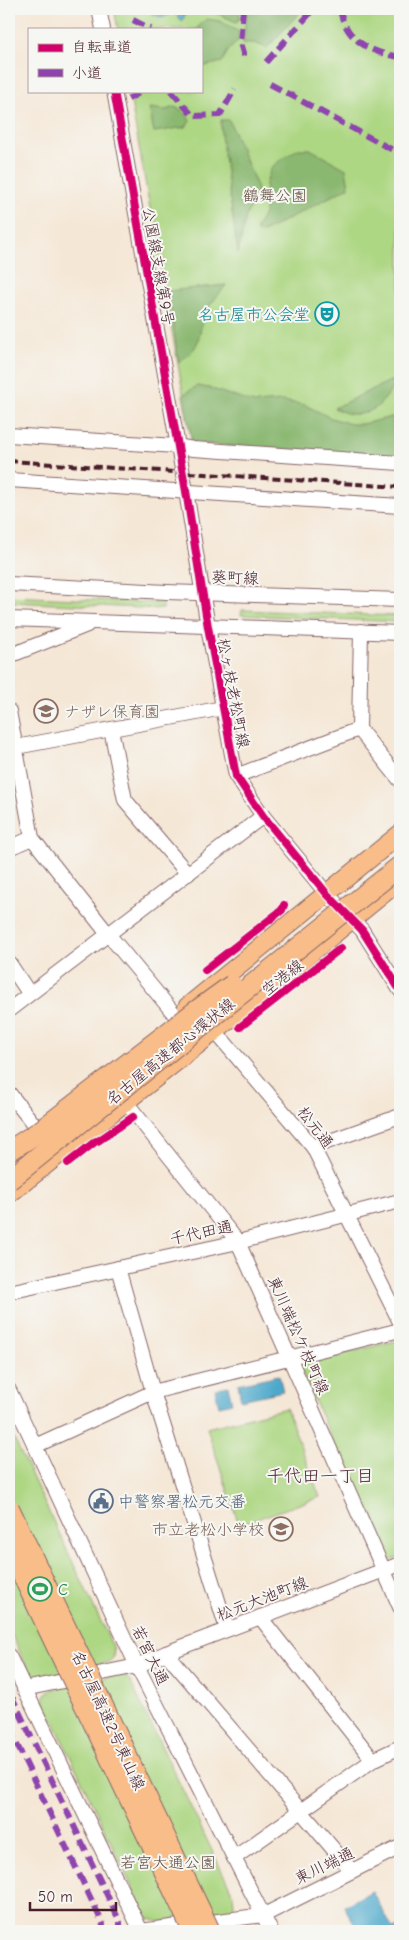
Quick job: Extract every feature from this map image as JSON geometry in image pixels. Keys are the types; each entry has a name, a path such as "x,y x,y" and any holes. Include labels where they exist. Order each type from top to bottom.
{"highway":[{"name":"名古屋高速都心環状線","path":"9,1180 400,866"},
{"path":"9,1150 40,1131 224,991 268,962 299,947"},
{"name":"名古屋高速2号東山線","path":"9,1508 210,1931"},
{"name":"名古屋高速2号東山線","path":"9,1548 193,1931"}],"main road":[{"path":"9,1150 400,834"},
{"name":"空港線","path":"9,1194 215,1031 400,880"}],"street":[{"path":"99,9 103,28"},
{"name":"公園線支線第9号","path":"114,92 176,446 192,492"},
{"path":"9,435 160,444 193,449 400,463"},
{"path":"9,480 400,506"},
{"name":"松ヶ枝老松町線","path":"192,492 202,593 236,776 264,816 312,876 362,930 400,990"},
{"name":"葵町線","path":"9,584 400,600"},
{"path":"9,619 400,633"},
{"path":"9,656 92,623"},
{"path":"361,631 358,729 400,780"},
{"path":"16,747 223,708"},
{"path":"9,711 32,838 176,1016"},
{"path":"111,729 125,800 188,874"},
{"path":"236,776 358,729"},
{"path":"9,1010 264,816"},
{"path":"9,848 32,838"},
{"path":"9,963 29,993"},
{"name":"松元通","path":"176,1016 215,1031 313,1147 400,1322"},
{"path":"9,1093 36,1127"},
{"name":"東川端松ケ枝町線","path":"125,1101 238,1242 400,1607"},
{"path":"313,1147 400,1116"},
{"name":"千代田通","path":"9,1292 238,1242 400,1201"},
{"path":"118,1268 153,1392 227,1629"},
{"path":"35,1446 153,1392 400,1330"},
{"name":"若宮大通","path":"9,1390 136,1666 271,1931"},
{"name":"松元大池町線","path":"18,1685 136,1666 227,1629 400,1564"},
{"path":"260,1617 373,1760"},
{"path":"166,1653 352,1871"},
{"path":"9,1656 18,1685 137,1929"},
{"path":"234,1858 373,1760 400,1747"},
{"name":"東川端通","path":"137,1929 264,1915 400,1847"}],"green space":[{"name":"鶴舞公園","path":"114,9 400,9 400,460 192,443 129,92 202,92 202,28 118,28"},
{"path":"204,9 240,9 239,20 236,22 214,12 205,12"},
{"path":"247,9 303,9 267,48 254,43 243,43"},
{"path":"206,19 220,21 238,31 239,37 222,62 202,67 202,28 197,28"},
{"path":"174,107 182,111 189,118 190,121 186,127 154,132 149,108 166,110"},
{"path":"221,120 229,120 256,184 257,192 246,216 238,254 221,135"},
{"path":"298,149 310,149 346,169 349,187 258,233 256,228 265,212 266,183 271,168"},
{"path":"226,285 205,314 196,346 179,362 168,291"},
{"path":"392,380 394,385 389,393 377,407 370,411 362,414 353,414 334,408"},
{"path":"197,386 209,388 254,403 282,401 305,405 331,418 351,424 362,424 400,415 400,459 192,443 183,395"},
{"path":"9,596 163,603 163,609 9,602"},
{"path":"242,610 400,616 400,622 241,615"},
{"path":"395,1341 400,1347 400,1556 390,1560 384,1557 300,1368 302,1364"},
{"path":"286,1408 320,1497 239,1525 207,1428"},
{"path":"9,1428 113,1647 114,1657 109,1662 35,1679 30,1674 9,1629"},
{"name":"若宮大通公園","path":"123,1674 130,1681 233,1894 234,1905 229,1914 159,1922 148,1918 44,1701 45,1694 50,1690"}],"water":[{"path":"149,9 188,9 182,21 174,12 162,18 151,13"},
{"path":"279,1375 283,1391 241,1400 238,1384"},
{"path":"228,1386 232,1403 219,1406 215,1389"},
{"path":"372,1891 393,1929 400,1926 400,1931 358,1931 344,1906"}],"railway":[{"path":"9,461 400,487"}],"marked path":[{"path":"243,9 240,43 244,56"},
{"path":"266,62 314,9"},
{"path":"340,9 348,29 361,44 380,52 400,57"},
{"path":"397,9 400,12"},
{"path":"133,20 149,28"},
{"path":"270,84 400,154"},
{"path":"172,92 193,116 220,115 235,89"},
{"path":"128,99 141,92"},
{"path":"9,1696 13,1699 120,1922 120,1928 116,1931"},
{"path":"9,1728 103,1924 102,1931"}],"cycle path":[{"path":"114,92 236,776 263,816 327,894 362,930 400,990"},
{"path":"205,970 282,910 284,905"},
{"path":"240,1027 341,948"},
{"path":"68,1163 96,1141 133,1117"}],"place":[{"name":"名古屋市公会堂","path":"327,314"},
{"name":"ナザレ保育園","path":"46,711"},
{"name":"中警察署松元交番","path":"101,1501"},
{"name":"市立老松小学校","path":"281,1529"},
{"name":"C","path":"40,1589"}],"district":[{"name":"千代田一丁目","path":"320,1476"}]}
